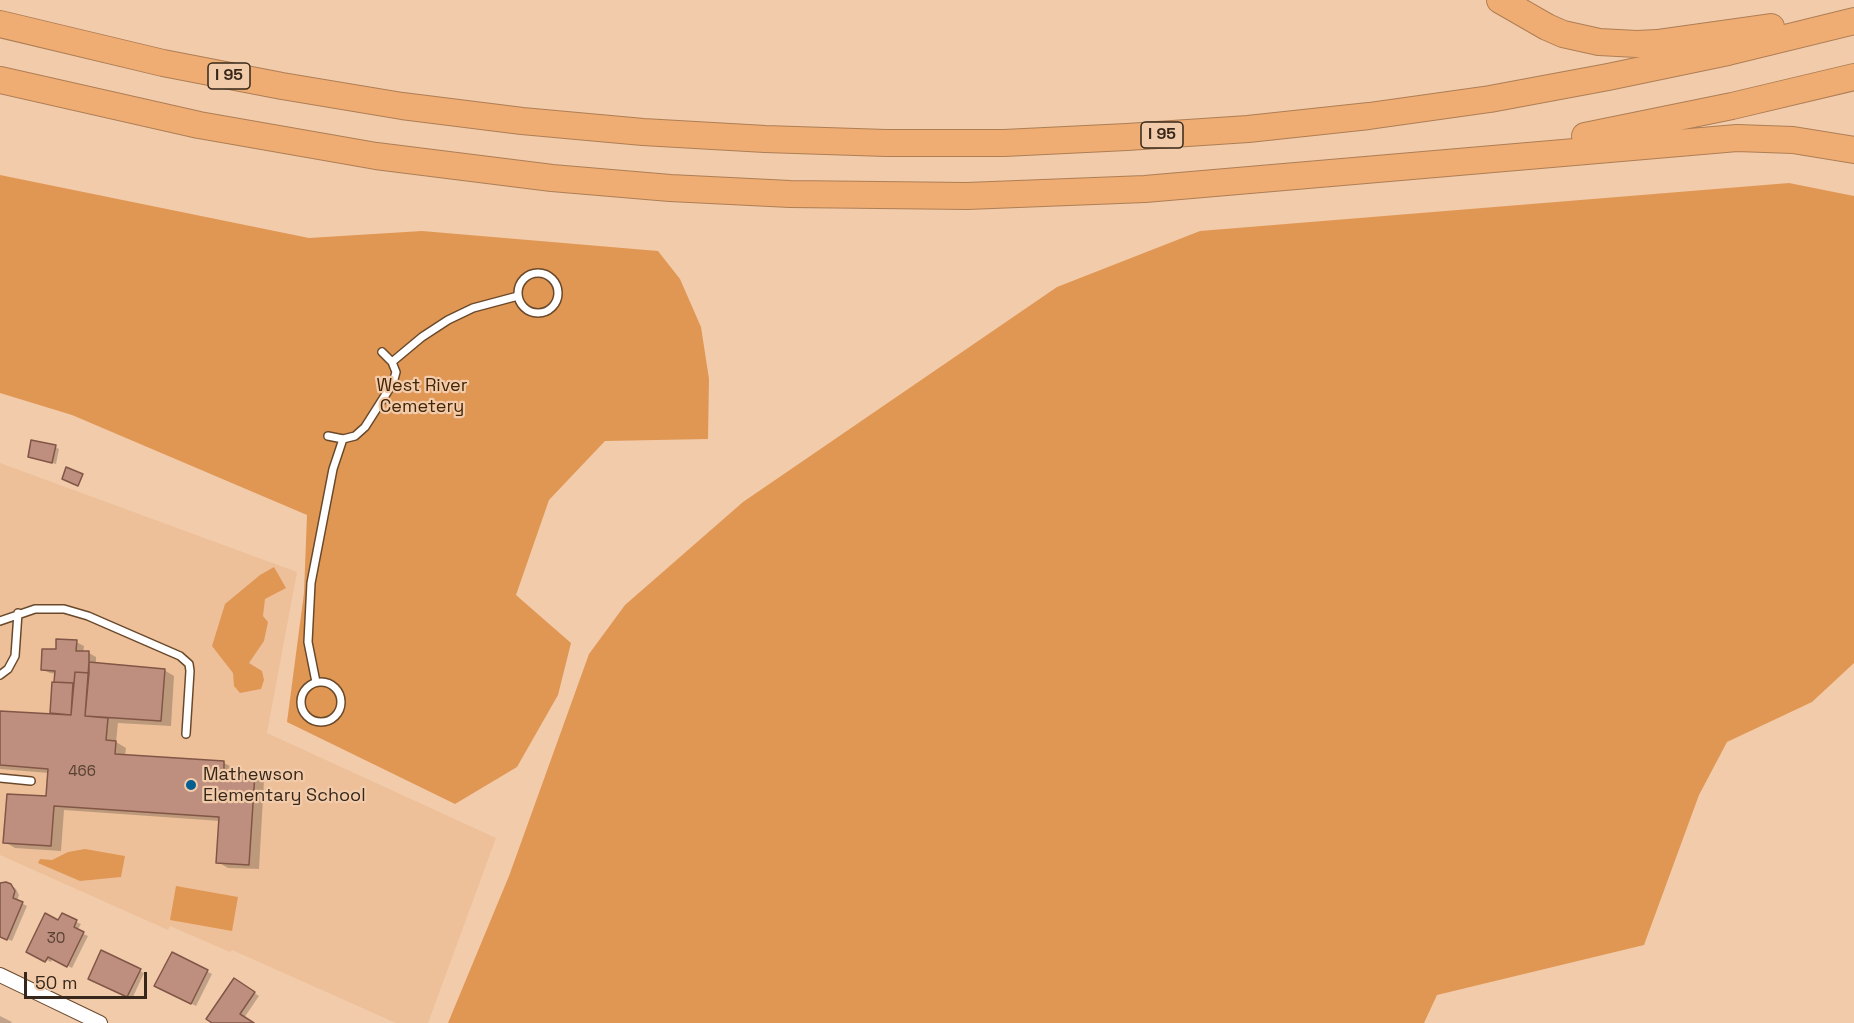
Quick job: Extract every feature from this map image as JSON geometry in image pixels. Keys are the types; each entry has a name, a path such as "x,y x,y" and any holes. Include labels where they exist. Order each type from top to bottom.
{"highway":[{"path":"1500,0 1531,20 1563,34 1618,44 1657,43 1854,15"},
{"name":"I 95","path":"0,24 232,77 462,114 572,126 703,136 945,143 1056,141 1178,134 1309,123 1410,111 1502,97 1618,75 1854,21"},
{"path":"1380,168 1500,151 1639,126 1854,76"},
{"path":"0,80 142,114 316,147 493,171 670,188 848,196 1026,194 1204,185 1737,138 1793,140 1854,150"}],"street":[{"path":"0,975 100,1023"}],"lane":[{"path":"537,273 549,276 554,281 558,293 557,300 550,310 537,314 524,308 518,296 525,277 537,273"},
{"path":"392,362 422,337 448,320 473,308 518,296"},
{"path":"328,436 343,439 355,436 371,418 393,383 396,372 392,362 381,352"},
{"path":"316,682 308,642 311,583 333,469 343,439"},
{"path":"0,621 34,609 64,609 88,616 180,656 189,664 190,671 186,734"},
{"path":"0,675 8,669 15,656 18,613"},
{"path":"316,682 329,684 339,693 341,706 338,713 329,721 316,722 310,719 302,709 300,702 304,689 316,682"},
{"path":"0,778 31,781"}],"shaded area":[{"name":"Mathewson Elementary School","path":"0,463 297,572 267,733 496,838 428,1023 396,1023 232,950 230,952 170,926 168,930 0,855"}],"green space":[{"name":"West River Cemetery","path":"0,175 309,238 422,231 658,251 680,279 701,327 709,379 708,439 605,441 549,500 516,595 571,643 558,695 517,767 455,804 287,722 304,593 307,515 72,415 0,393"},
{"path":"1789,183 1854,196 1854,663 1812,702 1727,742 1699,795 1644,945 1437,995 1424,1023 448,1023 509,876 589,654 625,605 743,502 1057,287 1200,231"},
{"path":"274,567 286,588 265,599 263,616 268,622 264,641 249,663 262,671 264,680 261,689 240,693 234,686 233,673 212,646 225,604 260,575"},
{"path":"85,849 125,856 121,877 80,881 38,863 40,859 52,860 68,852"},
{"path":"176,886 238,897 232,931 170,920"}],"building":[{"path":"31,440 56,445 52,463 28,457"},
{"path":"66,467 83,474 78,486 62,479"},
{"path":"56,639 77,640 76,651 89,651 89,673 75,672 74,683 54,682 55,671 41,670 42,649 56,649"},
{"path":"89,662 165,669 161,721 85,716"},
{"path":"75,672 89,673 85,716 108,718 106,740 116,741 115,754 224,761 224,770 255,773 249,865 216,863 219,817 54,806 51,846 3,843 7,794 46,796 48,769 0,765 0,711 71,715"},
{"path":"52,682 73,683 71,715 50,713"},
{"path":"0,883 11,884 15,891 13,898 23,902 7,940 0,937"},
{"path":"45,913 58,920 62,913 77,920 74,927 84,932 67,967 48,957 45,962 26,952"},
{"path":"101,950 141,969 127,997 88,979"},
{"path":"172,952 208,970 191,1004 154,986"},
{"path":"234,978 255,992 240,1014 254,1023 212,1023 206,1019"}],"place":[{"name":"Mathewson Elementary School","path":"191,785"}]}
